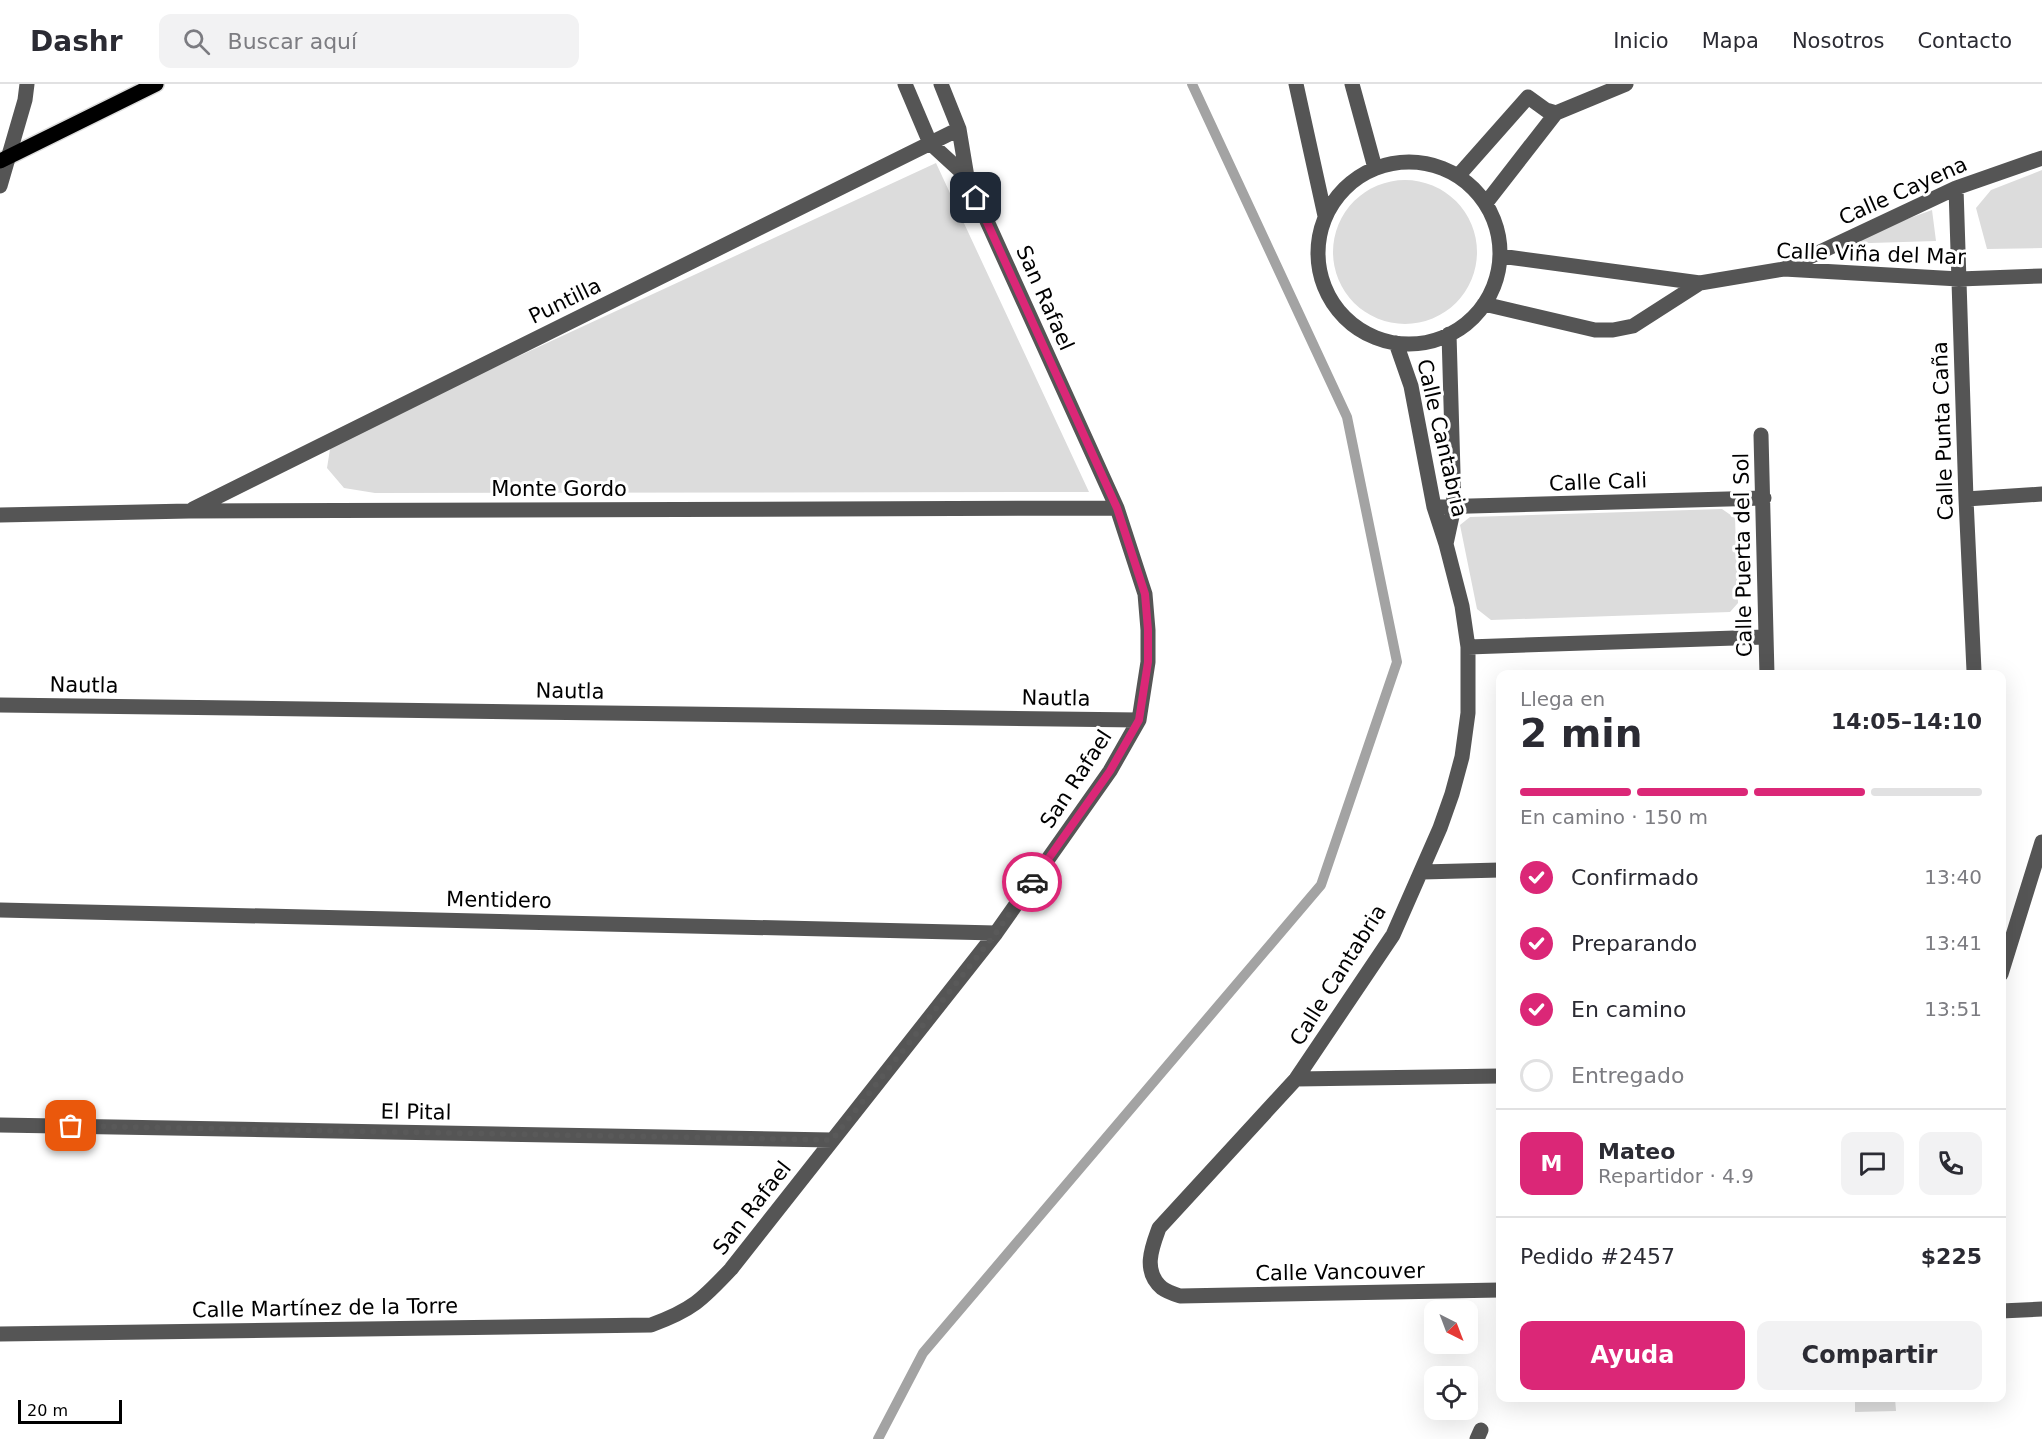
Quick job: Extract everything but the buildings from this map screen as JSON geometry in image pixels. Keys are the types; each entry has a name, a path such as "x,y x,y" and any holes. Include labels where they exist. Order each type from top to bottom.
{"main road":[{"path":"4,160 156,84"}],"street":[{"path":"0,186 4,160 25,100 27,84"},
{"name":"San Rafael","path":"905,84 930,143 967,177"},
{"name":"San Rafael","path":"651,1324 679,1315 701,1301 731,1269 996,933 1110,771 1139,720 1148,662 1145,594 1117,508 967,177 959,129 941,84"},
{"path":"1296,84 1325,216"},
{"path":"1352,84 1375,168"},
{"path":"1486,204 1557,113 1626,84"},
{"path":"1458,176 1525,90 1546,110 1557,113"},
{"name":"Puntilla","path":"189,511 959,129"},
{"name":"Calle Cayena","path":"1784,269 1956,188 2042,158"},
{"path":"1418,161 1439,166 1474,188 1495,220 1500,238 1498,273 1484,304 1469,322 1432,341 1414,344 1396,343 1377,339 1361,330 1346,319 1334,305 1319,271 1318,252 1325,216 1337,196 1354,179 1375,168 1396,162 1418,161"},
{"name":"Calle Punta Caña","path":"1956,188 1965,499 1974,670"},
{"name":"Calle Viña del Mar","path":"1500,256 1700,283 1784,269 1959,279 2042,276"},
{"name":"Calle Viña del Mar","path":"1484,304 1595,330 1613,330 1633,326 1700,283"},
{"name":"Calle Cantabria","path":"1446,544 1454,507 1449,334"},
{"name":"Calle Cantabria","path":"1180,1296 1161,1287 1151,1273 1150,1253 1159,1228 1296,1079 1393,935 1422,872 1452,794 1462,757 1468,713 1468,647 1462,606 1434,507 1411,386 1396,343"},
{"name":"Calle Puerta del Sol","path":"1761,435 1767,670"},
{"path":"1965,499 2042,494"},
{"name":"Calle Cali","path":"1434,507 1764,498"},
{"name":"Monte Gordo","path":"0,515 189,511 1117,508"},
{"path":"1468,647 1766,637"},
{"name":"Nautla","path":"0,705 1139,720"},
{"path":"2006,958 2042,842"},
{"path":"1422,872 1496,870"},
{"name":"Mentidero","path":"0,910 996,933"},
{"path":"1296,1079 1496,1076"},
{"name":"El Pital","path":"0,1125 832,1140"},
{"name":"Calle Vancouver","path":"1180,1296 1496,1290"},
{"path":"2006,1311 2042,1309"},
{"name":"Calle Martínez de la Torre","path":"0,1334 651,1324"}],"shaded area":[{"path":"936,163 1089,492 375,493 344,488 327,468 331,443"},
{"path":"2042,170 2042,248 1987,249 1976,208 1991,190"},
{"path":"1405,180 1433,185 1456,201 1472,224 1477,252 1472,280 1456,303 1433,319 1405,324 1377,319 1354,303 1338,280 1333,252 1338,224 1354,201 1377,185"},
{"path":"1932,210 1936,241 1838,244"},
{"path":"1722,509 1735,518 1738,603 1730,612 1491,620 1477,609 1460,525 1470,517"},
{"path":"1855,1402 1895,1402 1896,1411 1855,1412"}],"waterway":[{"path":"878,1439 923,1353 1321,885 1397,662 1347,417 1192,84"}],"way so far":[{"path":"71,1126 832,1140 996,933 1032,882"}],"route":[{"path":"976,198 1117,508 1145,594 1148,630 1148,662 1139,720 1110,771 1032,882"}]}
